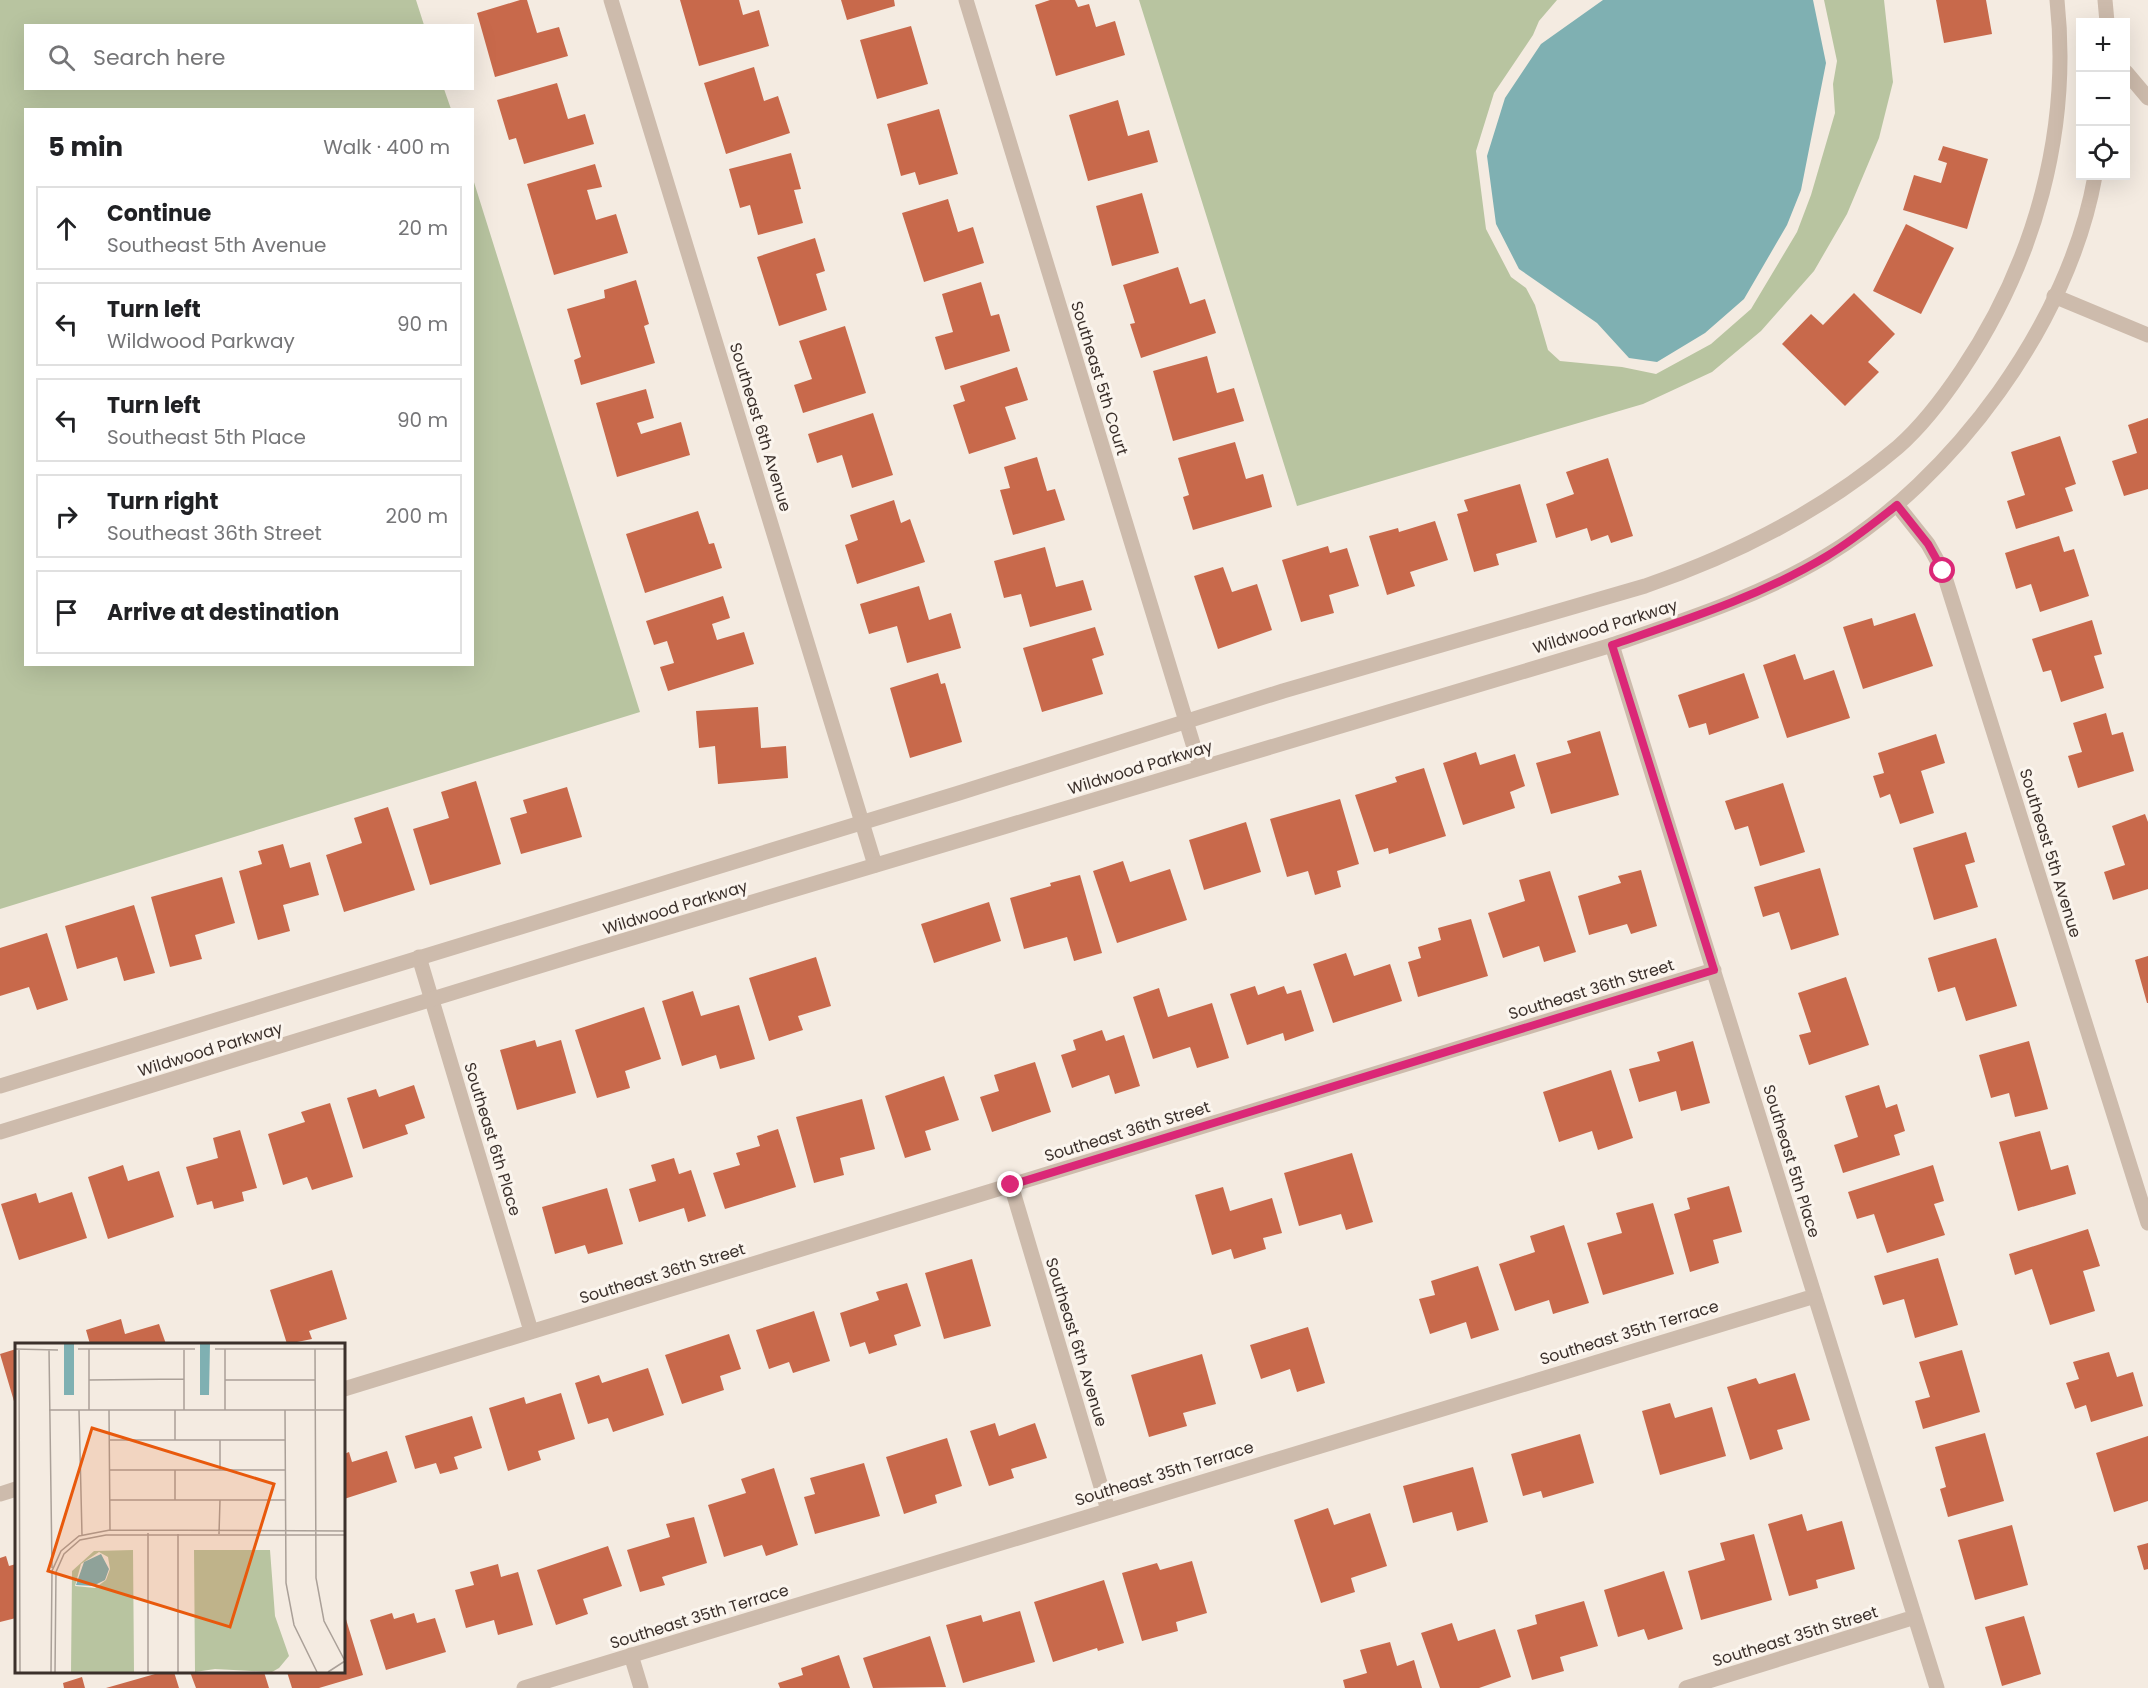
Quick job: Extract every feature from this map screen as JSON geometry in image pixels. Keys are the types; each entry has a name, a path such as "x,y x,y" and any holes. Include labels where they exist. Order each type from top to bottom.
{"street":[{"name":"Southeast 6th Avenue","path":"611,0 876,865"},
{"name":"Southeast 5th Court","path":"966,0 1200,767"},
{"name":"Wildwood Parkway","path":"0,1086 1186,721 1645,586 1700,567 1752,544 1802,517 1900,446 1951,386 1981,342 2006,296 2028,245 2045,188 2055,135 2060,76 2057,0"},
{"path":"2105,0 2107,18"},
{"path":"2130,77 2148,98"},
{"name":"Wildwood Parkway","path":"0,1132 1200,767 1612,645 1693,617 1785,578 1826,556 1897,505 1927,478 1979,419 2027,347 2054,296 2083,223 2094,180"},
{"path":"2054,296 2148,335"},
{"name":"Southeast 5th Avenue","path":"1897,505 1928,544 1943,571 2148,1223"},
{"name":"Southeast 5th Place","path":"1612,645 1936,1688"},
{"name":"Southeast 6th Place","path":"419,957 531,1331"},
{"name":"Southeast 36th Street","path":"345,1389 1714,970"},
{"name":"Southeast 6th Avenue","path":"1011,1185 1108,1510"},
{"name":"Southeast 35th Terrace","path":"524,1688 1815,1296"},
{"path":"0,1494 15,1489"},
{"name":"Southeast 35th Street","path":"1686,1688 1915,1617"},
{"path":"631,1655 641,1688"}],"green space":[{"path":"0,0 416,0 424,24 24,24 24,90 444,90 451,108 24,108 24,666 474,666 474,182 640,712 0,909"},
{"path":"1139,0 1557,0 1539,21 1533,35 1494,93 1476,151 1486,229 1511,277 1526,288 1535,305 1548,350 1560,361 1622,367 1656,374 1711,344 1751,309 1797,232 1811,195 1835,113 1833,84 1837,61 1824,0 1884,0 1893,82 1879,138 1847,214 1814,271 1761,331 1712,372 1643,404 1297,506"}],"water":[{"path":"1603,0 1813,0 1826,63 1801,190 1787,225 1744,299 1705,333 1657,362 1629,358 1597,323 1519,269 1496,224 1487,156 1505,98 1541,44"}],"building":[{"path":"527,0 537,33 559,27 568,56 495,77 477,13"},
{"path":"680,0 739,0 743,15 759,10 769,46 699,66"},
{"path":"841,0 894,0 895,6 847,20"},
{"path":"1050,0 1075,0 1078,7 1089,4 1096,27 1115,21 1125,55 1056,76 1035,5"},
{"path":"1936,0 1986,0 1992,34 1944,43"},
{"path":"911,26 928,84 877,99 860,40"},
{"path":"754,67 764,101 778,96 790,133 726,154 704,83"},
{"path":"557,83 568,119 585,114 594,144 524,164 516,138 509,140 497,100"},
{"path":"1118,100 1128,136 1149,130 1158,162 1088,181 1069,115"},
{"path":"939,109 958,174 919,185 915,172 901,176 887,124"},
{"path":"1943,146 1988,159 1967,229 1903,210 1914,175 1941,183 1947,163 1938,160"},
{"path":"791,153 801,189 794,190 803,223 758,235 750,205 740,208 729,169"},
{"path":"595,164 602,187 587,190 596,220 616,214 628,253 554,275 527,184"},
{"path":"1142,193 1159,253 1112,266 1096,206"},
{"path":"948,199 958,232 973,227 984,263 924,282 902,213"},
{"path":"1906,224 1954,248 1921,314 1873,291"},
{"path":"815,238 825,271 816,274 827,310 779,326 757,257"},
{"path":"1178,267 1190,304 1205,299 1216,333 1141,358 1130,324 1135,323 1123,285"},
{"path":"636,280 649,324 644,326 655,363 581,385 574,360 581,357 567,309 605,298 604,290"},
{"path":"981,282 991,316 999,314 1010,351 945,370 935,337 953,332 942,294"},
{"path":"1854,293 1895,334 1868,362 1879,372 1845,406 1782,344 1811,314 1823,325"},
{"path":"845,326 866,393 803,413 794,385 812,379 799,341"},
{"path":"1207,356 1217,393 1234,388 1244,421 1173,441 1153,371"},
{"path":"1017,367 1028,400 1005,407 1016,439 969,454 953,405 965,401 960,386"},
{"path":"646,389 654,418 637,423 641,434 681,422 690,455 617,477 596,403"},
{"path":"873,413 893,475 852,488 842,455 817,463 808,434"},
{"path":"2148,418 2148,489 2124,496 2112,461 2137,453 2128,425"},
{"path":"2060,436 2076,484 2065,488 2073,511 2016,529 2007,501 2025,495 2011,452"},
{"path":"1235,442 1246,479 1263,474 1272,507 1193,530 1183,497 1189,495 1178,458"},
{"path":"1037,457 1047,491 1055,489 1065,520 1013,535 1000,490 1010,488 1004,467"},
{"path":"1608,458 1633,536 1611,543 1608,535 1591,541 1587,528 1556,538 1546,504 1574,494 1566,472"},
{"path":"1520,484 1537,542 1496,554 1499,565 1474,572 1457,514 1468,511 1464,500"},
{"path":"894,500 901,523 910,519 925,562 857,584 845,545 858,540 850,515"},
{"path":"698,511 709,544 714,543 722,568 645,593 626,534"},
{"path":"1435,521 1448,560 1410,572 1415,586 1387,595 1369,536 1398,528 1399,532"},
{"path":"2059,536 2064,552 2074,549 2089,596 2040,612 2031,584 2016,589 2005,553"},
{"path":"1328,546 1330,553 1347,548 1359,586 1329,595 1334,613 1301,622 1282,560"},
{"path":"1045,547 1056,587 1083,580 1092,610 1030,627 1021,594 1004,598 994,561"},
{"path":"1223,567 1232,592 1257,584 1272,630 1218,649 1194,576"},
{"path":"919,586 929,620 951,613 961,648 907,663 897,626 869,634 860,604"},
{"path":"723,596 730,618 712,624 717,640 744,632 754,664 668,691 660,667 674,663 667,641 654,645 646,621"},
{"path":"1915,613 1933,666 1863,689 1843,627 1872,618 1874,626"},
{"path":"2092,620 2102,654 2094,656 2104,688 2061,702 2051,670 2043,672 2032,639"},
{"path":"1095,627 1104,655 1092,659 1103,694 1042,712 1023,648"},
{"path":"1795,654 1804,680 1834,670 1850,718 1787,738 1763,665"},
{"path":"938,673 941,684 945,683 962,742 910,758 890,688"},
{"path":"1744,673 1759,718 1709,735 1706,723 1689,728 1678,695"},
{"path":"758,707 761,748 786,746 788,778 718,784 715,746 699,748 696,711"},
{"path":"2106,713 2112,735 2123,732 2134,771 2078,788 2068,756 2082,752 2073,723"},
{"path":"1600,731 1619,795 1551,814 1536,763 1571,753 1567,741"},
{"path":"1936,734 1945,763 1921,771 1934,813 1900,824 1890,794 1880,798 1873,776 1884,773 1878,753"},
{"path":"1476,752 1480,765 1515,754 1525,786 1510,792 1515,808 1463,825 1443,763"},
{"path":"1424,768 1446,836 1389,854 1388,848 1374,852 1355,795 1397,782 1395,777"},
{"path":"476,781 501,864 430,885 413,829 449,818 441,792"},
{"path":"1783,783 1805,852 1760,866 1748,826 1735,830 1725,801"},
{"path":"567,787 582,837 521,854 510,818 527,813 523,800"},
{"path":"1340,799 1359,864 1337,871 1341,887 1315,895 1308,871 1287,877 1270,819"},
{"path":"388,807 415,890 344,912 326,855 362,843 354,818"},
{"path":"2145,814 2148,822 2148,889 2113,900 2104,872 2125,865 2112,826"},
{"path":"1246,822 1261,872 1204,890 1189,840"},
{"path":"1966,832 1975,862 1965,865 1978,907 1934,920 1913,848"},
{"path":"283,844 290,868 310,862 319,895 283,905 290,931 258,940 239,871 262,864 258,851"},
{"path":"1123,861 1130,882 1170,869 1187,920 1117,943 1093,871"},
{"path":"1820,868 1839,935 1791,950 1779,912 1763,917 1754,887"},
{"path":"1641,870 1657,926 1631,934 1627,924 1589,935 1578,896 1621,883 1618,876"},
{"path":"1550,871 1576,952 1544,962 1539,946 1503,958 1488,913 1525,901 1519,880"},
{"path":"1080,875 1102,953 1074,961 1067,937 1024,949 1010,898"},
{"path":"222,877 235,923 195,935 202,959 170,967 151,897"},
{"path":"989,902 1001,941 934,963 921,924"},
{"path":"134,905 155,973 124,981 117,957 77,969 65,926"},
{"path":"1471,919 1488,976 1418,997 1408,962 1421,958 1418,947 1441,940 1438,928"},
{"path":"47,933 68,1000 37,1010 29,987 0,996 0,948"},
{"path":"1996,938 2017,1006 1966,1021 1955,987 1938,992 1928,958"},
{"path":"1346,953 1354,976 1390,964 1402,1001 1333,1023 1313,964"},
{"path":"2148,956 2148,1003 2147,1003 2135,960"},
{"path":"816,957 831,1006 798,1016 803,1030 769,1041 749,978"},
{"path":"1846,977 1869,1045 1809,1065 1799,1035 1811,1032 1798,993"},
{"path":"1255,986 1258,995 1284,986 1287,994 1301,990 1314,1031 1285,1041 1283,1033 1247,1045 1230,994"},
{"path":"1159,988 1168,1017 1212,1003 1229,1058 1197,1068 1190,1047 1153,1059 1133,997"},
{"path":"693,991 701,1016 739,1005 755,1059 720,1069 716,1055 682,1066 662,1001"},
{"path":"644,1007 661,1059 625,1071 630,1088 597,1098 575,1030"},
{"path":"1102,1030 1106,1041 1124,1035 1140,1086 1115,1094 1109,1075 1072,1088 1061,1055 1076,1050 1073,1040"},
{"path":"535,1040 537,1047 561,1040 576,1093 517,1110 500,1050"},
{"path":"1693,1041 1710,1103 1681,1111 1676,1091 1639,1102 1629,1069 1660,1061 1657,1052"},
{"path":"2029,1041 2048,1109 2015,1117 2009,1093 1991,1098 1979,1055"},
{"path":"1035,1062 1051,1112 992,1132 980,1097 999,1091 994,1075"},
{"path":"1611,1070 1633,1138 1598,1150 1592,1131 1559,1142 1543,1092"},
{"path":"944,1076 959,1120 925,1131 931,1150 905,1158 885,1096"},
{"path":"414,1085 425,1118 405,1125 408,1134 363,1149 347,1098 376,1089 379,1097"},
{"path":"1879,1085 1886,1108 1897,1104 1905,1131 1894,1135 1900,1155 1843,1173 1834,1145 1858,1137 1845,1096"},
{"path":"862,1099 875,1149 840,1158 844,1175 814,1183 796,1117"},
{"path":"330,1103 353,1177 312,1190 307,1177 283,1185 268,1134 305,1122 301,1112"},
{"path":"778,1129 796,1187 725,1209 713,1173 740,1165 736,1153 760,1146 757,1136"},
{"path":"240,1130 257,1188 242,1192 244,1201 214,1209 212,1201 197,1205 186,1167 218,1158 213,1138"},
{"path":"2040,1131 2051,1170 2068,1165 2076,1194 2018,1211 1999,1142"},
{"path":"1352,1153 1373,1222 1346,1230 1341,1214 1299,1226 1284,1173"},
{"path":"674,1158 679,1174 691,1170 706,1216 688,1222 684,1208 639,1222 629,1189 656,1181 651,1165"},
{"path":"123,1165 128,1181 159,1171 174,1217 108,1239 88,1177"},
{"path":"1933,1165 1944,1201 1934,1204 1945,1235 1887,1253 1874,1214 1857,1219 1848,1192"},
{"path":"1729,1186 1742,1232 1713,1240 1719,1263 1690,1272 1674,1214 1690,1209 1687,1198"},
{"path":"1223,1187 1230,1211 1272,1198 1282,1233 1263,1238 1266,1249 1234,1259 1231,1249 1212,1255 1195,1195"},
{"path":"607,1188 623,1244 588,1254 585,1245 555,1254 542,1207"},
{"path":"72,1192 87,1238 19,1260 1,1204 36,1193 39,1203"},
{"path":"1653,1203 1674,1274 1603,1295 1587,1243 1622,1233 1616,1213"},
{"path":"1564,1225 1589,1303 1553,1314 1549,1300 1515,1311 1499,1264 1535,1252 1530,1236"},
{"path":"2088,1229 2100,1266 2083,1271 2095,1311 2050,1325 2032,1269 2015,1275 2009,1254"},
{"path":"1938,1258 1958,1325 1915,1338 1904,1299 1883,1305 1874,1276"},
{"path":"972,1259 991,1326 944,1339 925,1273"},
{"path":"1478,1266 1499,1330 1471,1339 1466,1322 1430,1334 1419,1299 1435,1295 1431,1281"},
{"path":"332,1270 347,1319 309,1331 312,1339 287,1343 270,1290"},
{"path":"907,1283 921,1326 894,1335 897,1345 869,1354 865,1342 850,1347 840,1313 879,1300 876,1292"},
{"path":"814,1311 830,1361 793,1373 789,1362 769,1369 756,1330"},
{"path":"121,1319 125,1334 159,1324 166,1343 90,1343 86,1330"},
{"path":"1308,1327 1325,1383 1297,1392 1290,1369 1261,1379 1250,1345"},
{"path":"729,1334 741,1369 720,1376 724,1390 682,1404 665,1355"},
{"path":"15,1349 15,1405 0,1354"},
{"path":"1962,1350 1980,1412 1923,1429 1915,1401 1930,1397 1919,1362"},
{"path":"2109,1352 2117,1377 2133,1372 2143,1406 2091,1422 2086,1405 2075,1409 2066,1383 2079,1379 2073,1362"},
{"path":"1202,1354 1216,1404 1183,1413 1187,1426 1149,1437 1131,1375"},
{"path":"648,1368 664,1415 613,1432 608,1418 588,1424 575,1383 599,1375 602,1383"},
{"path":"1795,1373 1810,1420 1777,1430 1783,1449 1750,1460 1727,1387 1756,1378 1759,1384"},
{"path":"561,1393 575,1439 538,1451 541,1460 508,1471 489,1408 524,1397 526,1404"},
{"path":"1670,1403 1675,1418 1712,1407 1726,1456 1660,1475 1642,1411"},
{"path":"472,1416 482,1448 454,1457 458,1469 440,1474 436,1463 415,1469 405,1436"},
{"path":"995,1423 999,1436 1035,1423 1047,1458 1011,1469 1014,1478 989,1486 970,1431"},
{"path":"1985,1433 2004,1501 1948,1517 1940,1489 1946,1487 1935,1447"},
{"path":"1580,1434 1594,1483 1543,1498 1541,1491 1523,1496 1511,1454"},
{"path":"2148,1436 2148,1501 2114,1512 2096,1453"},
{"path":"947,1438 962,1486 935,1495 937,1503 904,1514 886,1457"},
{"path":"387,1451 397,1482 345,1499 345,1454 349,1452 352,1462"},
{"path":"864,1463 880,1516 815,1534 804,1497 815,1494 810,1478"},
{"path":"1473,1467 1488,1522 1457,1531 1452,1512 1413,1523 1403,1486"},
{"path":"774,1468 798,1545 766,1556 762,1545 724,1557 708,1505 746,1493 741,1479"},
{"path":"1328,1508 1334,1525 1370,1513 1387,1566 1351,1578 1355,1592 1321,1603 1294,1520"},
{"path":"1802,1514 1807,1531 1842,1521 1855,1569 1816,1580 1818,1588 1789,1596 1768,1524"},
{"path":"694,1517 707,1563 662,1577 665,1585 640,1592 627,1550 670,1537 666,1524"},
{"path":"2012,1525 2028,1585 1975,1600 1958,1540"},
{"path":"1754,1534 1772,1600 1701,1620 1688,1571 1725,1560 1720,1543"},
{"path":"2148,1543 2148,1569 2144,1570 2137,1546"},
{"path":"608,1546 622,1586 583,1599 588,1614 556,1625 537,1570"},
{"path":"6,1556 9,1566 15,1564 15,1618 0,1622 0,1558"},
{"path":"1192,1561 1207,1613 1176,1622 1178,1631 1142,1641 1122,1573 1157,1563 1160,1570"},
{"path":"498,1564 501,1577 518,1572 533,1625 498,1635 494,1620 466,1628 455,1590 474,1585 470,1572"},
{"path":"1664,1571 1683,1629 1648,1640 1644,1629 1618,1637 1604,1590"},
{"path":"1104,1580 1124,1643 1098,1651 1097,1648 1053,1662 1034,1602"},
{"path":"1584,1601 1598,1646 1560,1657 1564,1671 1532,1680 1517,1630 1537,1624 1535,1615"},
{"path":"1020,1611 1035,1662 963,1683 946,1625 981,1615 983,1622"},
{"path":"392,1613 394,1619 414,1613 417,1623 435,1618 446,1652 386,1670 370,1620"},
{"path":"345,1616 363,1675 319,1688 292,1688 287,1673 345,1673"},
{"path":"2024,1616 2041,1674 2002,1686 1985,1627"},
{"path":"1452,1623 1458,1641 1495,1629 1511,1677 1479,1688 1440,1688 1421,1633"},
{"path":"930,1636 946,1687 873,1688 863,1658"},
{"path":"1390,1642 1397,1666 1414,1660 1422,1688 1345,1688 1343,1680 1367,1673 1360,1650"},
{"path":"839,1655 850,1688 780,1688 778,1683 803,1675 801,1668"},
{"path":"158,1673 174,1673 179,1688 106,1688"},
{"path":"190,1673 264,1673 269,1688 196,1688"},
{"path":"82,1677 85,1688 64,1688 63,1683"}],"route":[{"path":"1011,1185 1714,970 1612,645 1693,617 1785,578 1826,556 1863,532 1897,505 1928,544 1943,571"}]}
